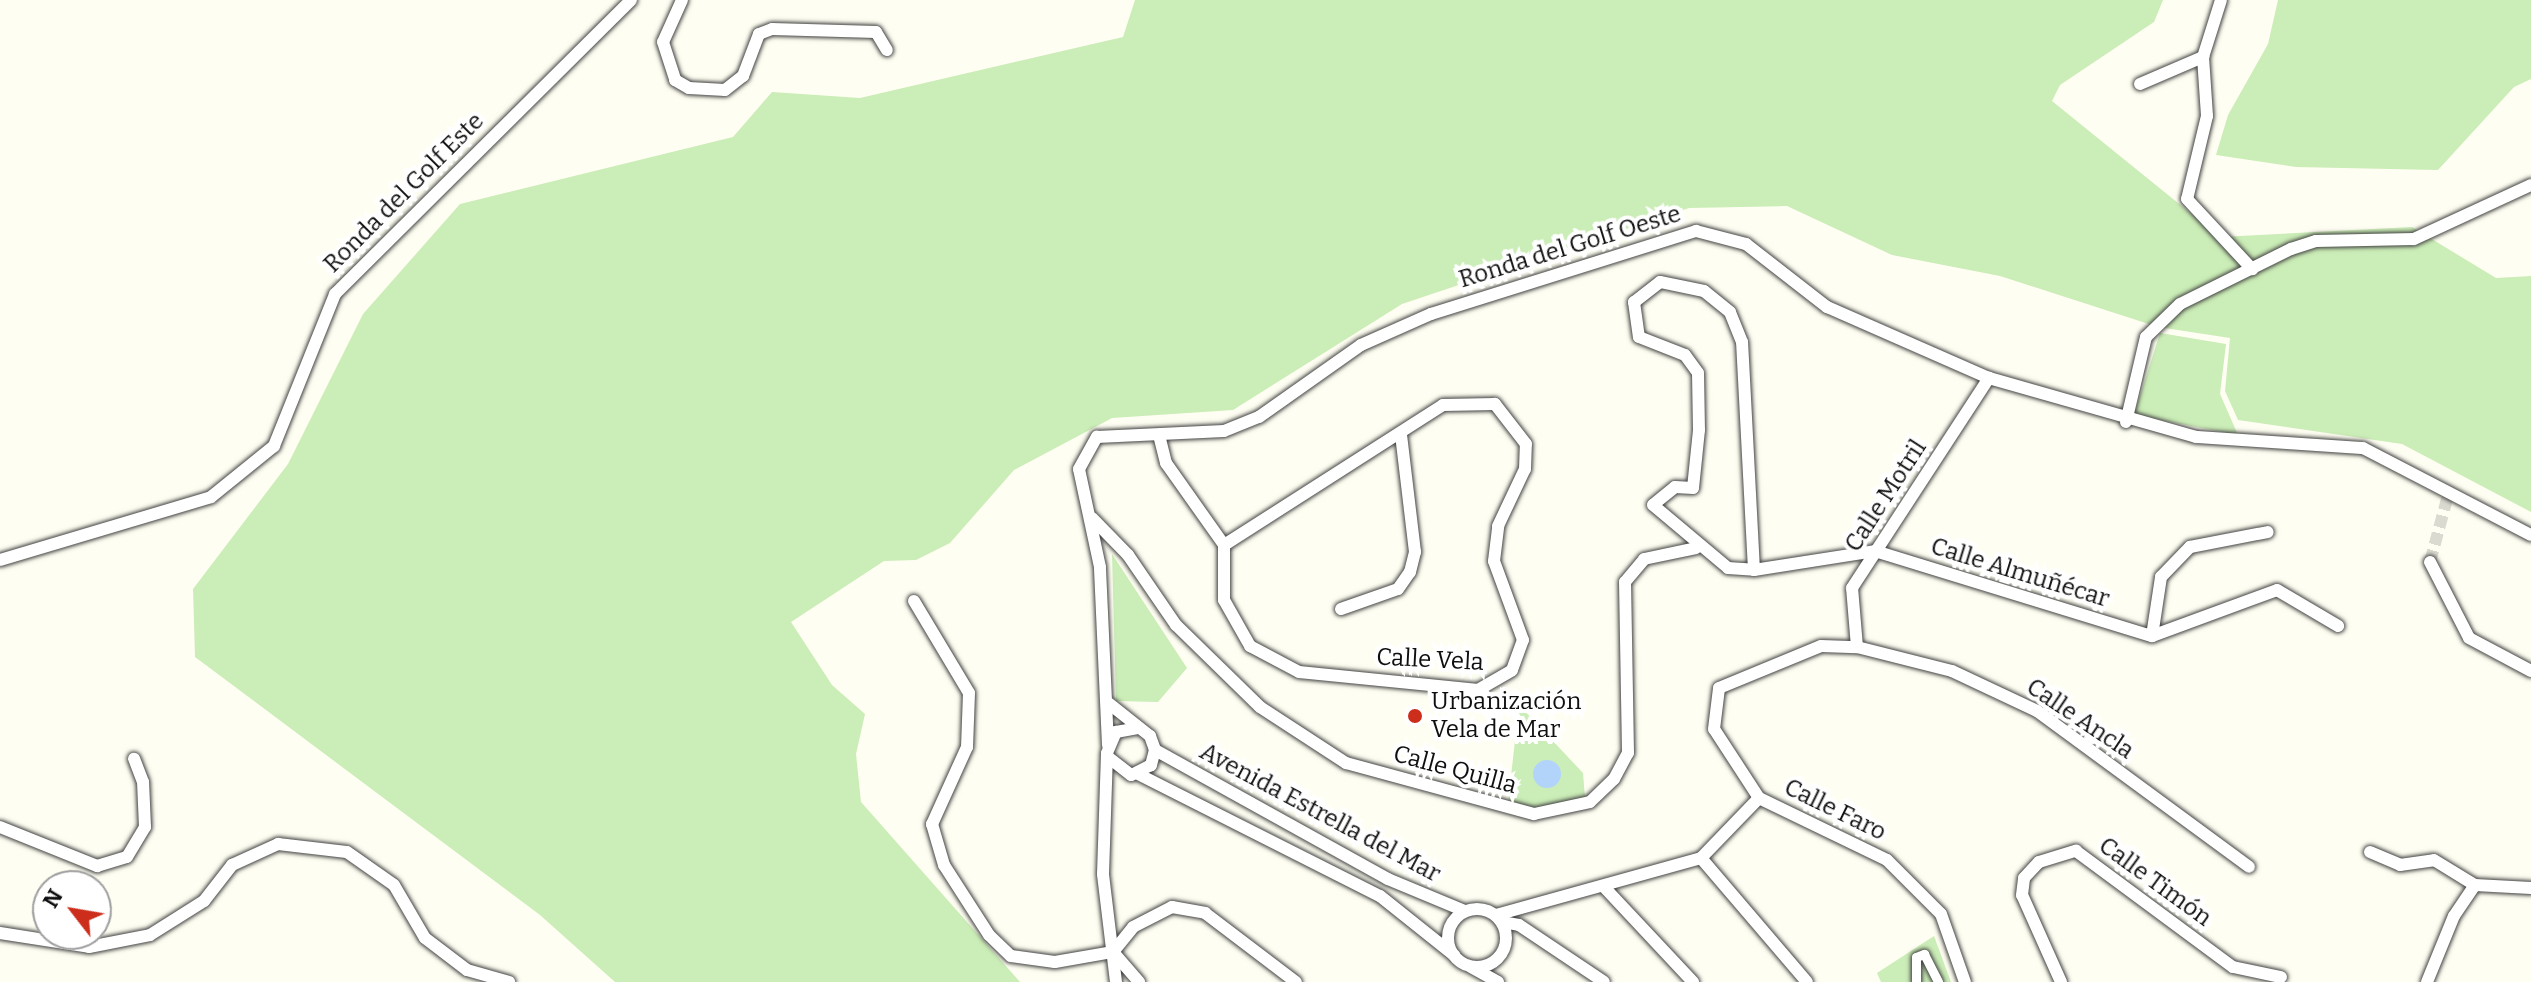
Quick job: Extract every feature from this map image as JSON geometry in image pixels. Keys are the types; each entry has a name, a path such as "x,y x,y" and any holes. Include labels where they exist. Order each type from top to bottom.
{"street":[{"name":"Ronda del Golf Este","path":"0,560 211,497 274,446 335,294 631,0"},
{"path":"682,0 663,42 675,80 689,88 725,90 743,76 759,34 772,29 876,32 887,50"},
{"path":"2221,0 2203,57 2207,116 2187,199 2252,269"},
{"path":"2140,84 2203,57"},
{"path":"2126,422 2154,323 2252,269 2316,241 2414,239 2531,185"},
{"name":"Ronda del Golf Oeste","path":"1116,982 1103,874 1108,749 1092,518 1079,469 1087,446 1114,431 1159,435 1224,431 1259,417 1361,345 1431,314 1696,231 1746,244 1827,307 1989,378 2126,422 2209,439 2363,448 2404,463 2531,535"},
{"path":"1754,570 1742,342 1730,312 1704,291 1660,282 1634,302 1639,337 1685,355 1698,373 1699,430 1693,488 1675,487 1653,505 1696,548 1728,568 1754,570 1875,551"},
{"name":"Calle Motril","path":"1857,647 1852,588 1989,378"},
{"name":"Calle Vela","path":"1469,399 1495,404 1526,444 1525,469 1498,526 1494,561 1523,640 1498,685 1478,690 1299,672 1250,646 1224,600 1224,545 1443,405 1469,399"},
{"path":"1341,609 1398,589 1410,572 1415,552 1401,434"},
{"path":"1159,435 1166,463 1224,545"},
{"name":"Calle Quilla","path":"1092,518 1128,555 1176,625 1260,707 1346,763 1534,814 1590,802 1614,779 1628,753 1625,582 1644,559 1696,548"},
{"path":"2268,532 2190,547 2161,577 2152,636 2277,590 2338,626"},
{"name":"Calle Almuñécar","path":"1875,551 2152,636"},
{"path":"2430,562 2469,638 2531,671"},
{"path":"914,601 969,693 967,747 932,824 944,865 1011,956 1055,962 1113,952 1133,927 1172,907 1205,913 1296,982"},
{"name":"Calle Ancla","path":"1759,798 1714,729 1719,688 1821,646 1857,647 1952,671 2037,711 2249,867"},
{"path":"1105,699 1138,728 1155,750 1138,774 1124,774"},
{"path":"1124,774 1108,749 1123,729 1138,728"},
{"name":"Avenida Estrella del Mar","path":"1155,750 1388,879 1465,911"},
{"path":"0,827 97,866 127,857 145,827 143,782 134,759"},
{"path":"1106,799 1124,774"},
{"name":"Avenida Estrella del Mar","path":"1138,774 1380,896 1457,958 1498,982"},
{"path":"1499,918 1701,858 1759,798"},
{"name":"Calle Faro","path":"1759,798 1887,860 1941,914 1965,982"},
{"path":"0,933 89,947 150,935 204,901 232,865 278,844 347,852 394,885 425,938 467,970 509,982"},
{"name":"Calle Timón","path":"2061,982 2053,953 2026,918 2022,895 2024,878 2039,862 2076,851 2233,967 2281,977"},
{"path":"2370,852 2400,865 2434,860 2475,885 2531,888"},
{"path":"1701,858 1807,982"},
{"path":"2427,982 2454,916 2475,885"},
{"path":"1605,888 1693,982"},
{"path":"1499,918 1507,941 1498,959 1480,967 1457,958 1449,930 1465,911 1499,918 1519,925 1604,982"},
{"path":"1113,952 1139,982"},
{"path":"1916,982 1916,957 1924,954 1938,982"}],"green space":[{"path":"1135,0 2163,0 2154,22 2060,85 2052,101 2220,237 2412,227 2496,278 2531,276 2531,512 2402,444 2238,420 2225,391 2230,338 2158,327 2000,276 1892,255 1787,206 1689,208 1402,304 1233,410 1112,418 1014,470 950,543 916,560 884,561 791,622 832,685 865,714 856,754 861,802 1020,982 615,982 540,915 195,657 193,589 288,464 363,314 460,204 733,137 772,92 860,98 1123,37"},
{"path":"2278,0 2531,0 2531,79 2514,87 2438,170 2296,167 2216,155 2228,115 2268,44"},
{"path":"2160,333 2226,344 2220,394 2238,435 2134,415"},
{"path":"1112,554 1187,668 1158,702 1116,701"},
{"path":"1519,705 1583,773 1585,798 1531,810 1508,803"},
{"path":"1934,936 1951,982 1881,982 1877,973"}],"water":[{"path":"1547,760 1557,764 1561,774 1557,784 1547,788 1537,784 1533,774 1537,764"}],"tunnel":[{"path":"2430,562 2450,488"}],"place":[{"name":"Urbanización Vela de Mar","path":"1415,716"}]}
